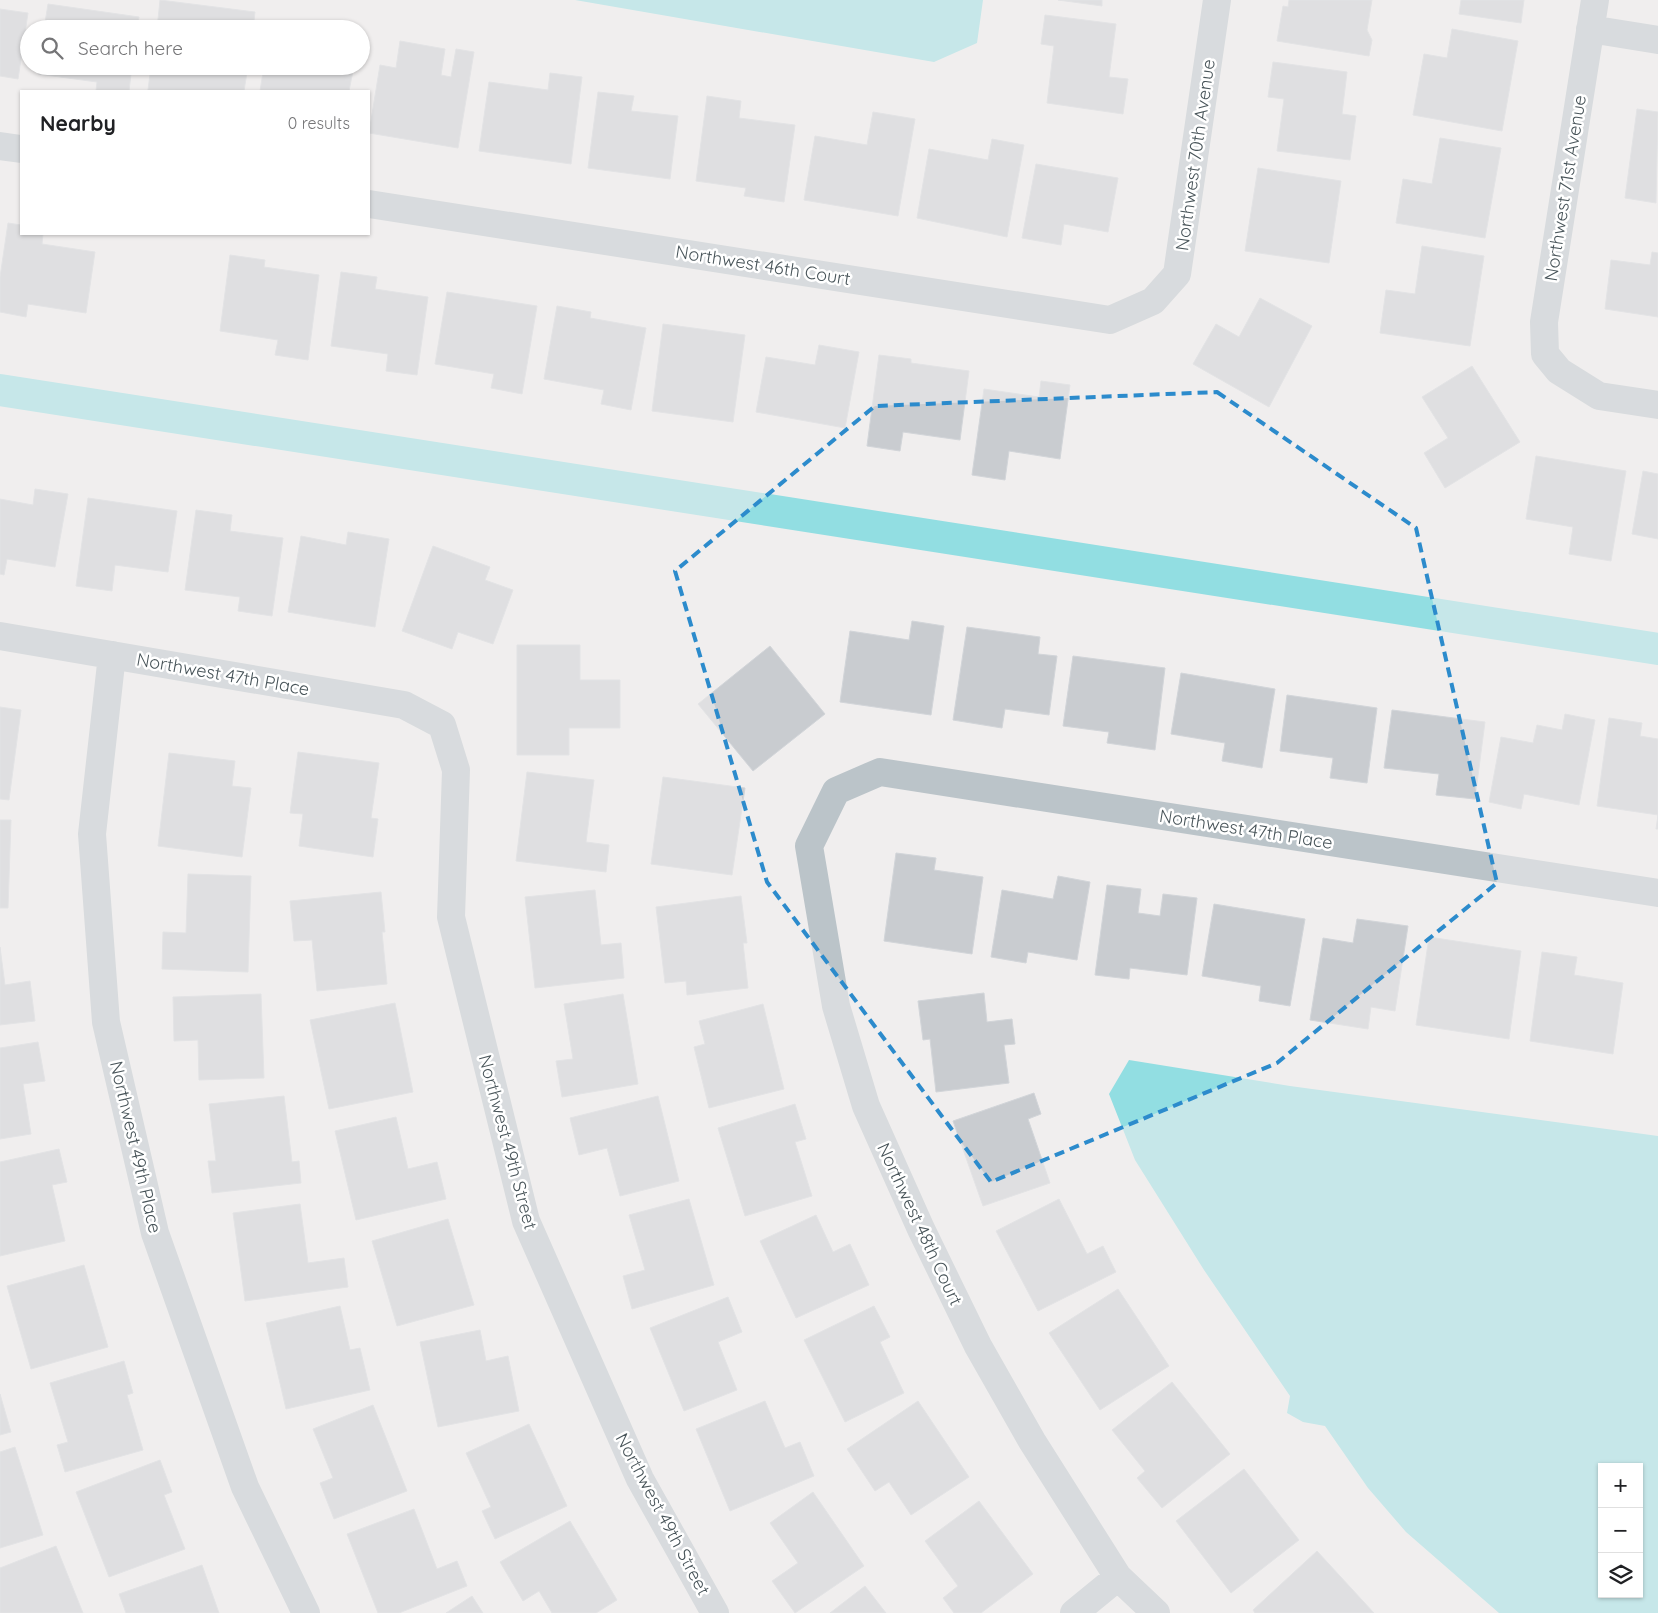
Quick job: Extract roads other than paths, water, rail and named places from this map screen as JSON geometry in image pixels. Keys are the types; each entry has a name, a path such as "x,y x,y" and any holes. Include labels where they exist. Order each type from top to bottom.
{"street":[{"name":"Northwest 70th Avenue","path":"1153,301 1177,274 1217,0"},
{"name":"Northwest 71st Avenue","path":"1594,0 1544,322 1545,354 1559,371 1599,396 1658,405"},
{"path":"1590,29 1658,40"},
{"path":"0,146 20,149"},
{"name":"Northwest 46th Court","path":"370,204 1110,320 1153,301"},
{"name":"Northwest 47th Place","path":"0,636 404,705 442,724"},
{"name":"Northwest 49th Place","path":"112,655 92,834 106,1022 155,1233 245,1486 306,1613"},
{"name":"Northwest 49th Street","path":"442,724 456,770 451,917 526,1221 640,1479 715,1613"},
{"name":"Northwest 47th Place","path":"836,791 880,772 1658,893"},
{"name":"Northwest 48th Court","path":"836,791 808,846 836,1006 866,1106 978,1346 1032,1441 1118,1577 1156,1613"},
{"path":"1074,1613 1118,1577"}],"water":[{"path":"575,0 983,0 977,43 934,62"},
{"path":"1129,1060 1290,1086 1658,1136 1658,1613 1499,1613 1406,1532 1368,1488 1325,1426 1303,1422 1287,1413 1290,1396 1204,1270 1135,1160 1109,1094"}],"waterway":[{"path":"0,390 1658,649"}]}
